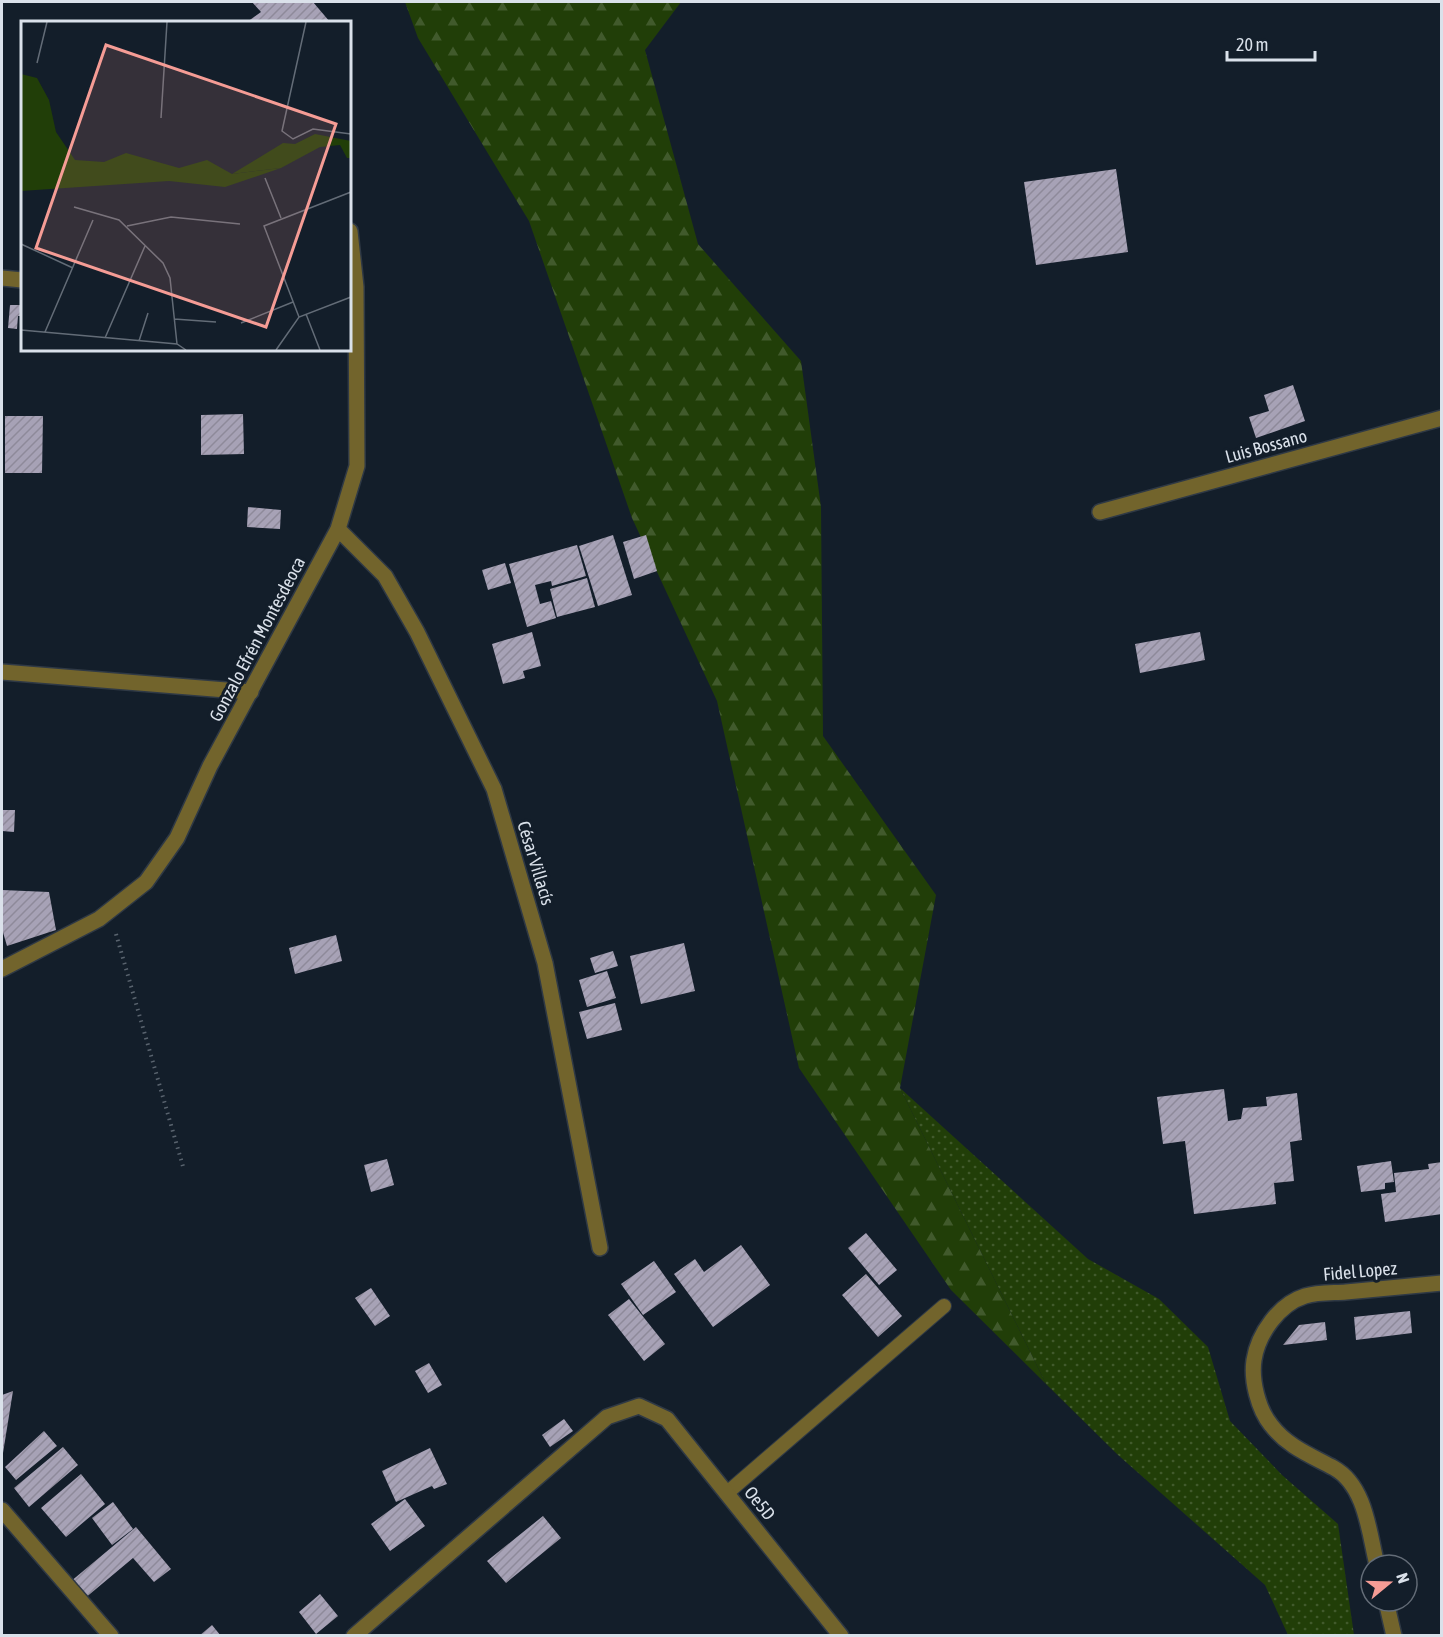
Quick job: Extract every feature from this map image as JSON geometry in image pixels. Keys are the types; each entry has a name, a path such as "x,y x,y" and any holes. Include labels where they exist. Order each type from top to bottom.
{"street":[{"name":"Gonzalo Efrén Montesdeoca","path":"2,969 99,919 146,882 177,838 210,766 338,529 357,466 356,287 351,240"},
{"path":"2,278 21,280"},
{"name":"Luis Bossano","path":"1100,512 1442,418"},
{"name":"César Villacís","path":"338,529 385,576 417,632 494,789 545,963 600,1248"},
{"path":"2,672 251,692"},
{"name":"Fidel Lopez","path":"1374,1553 1361,1501 1349,1481 1336,1469 1289,1445 1269,1424 1258,1399 1252,1371 1256,1346 1269,1325 1285,1306 1306,1296 1442,1283"},
{"name":"Oe5D","path":"354,1635 607,1417 639,1406 668,1419 842,1635"},
{"path":"2,1510 111,1635"},
{"path":"1389,1613 1394,1635"}],"lane":[{"path":"727,1493 944,1306"}],"path":[{"path":"110,911 184,1170"}],"green space":[{"path":"405,2 681,2 645,50 698,244 801,361 821,507 823,736 936,895 900,1088 1046,1384 951,1290 799,1068 717,701 632,518 529,221 418,38"},
{"path":"900,1088 1088,1259 1159,1299 1208,1347 1230,1421 1282,1475 1338,1524 1354,1635 1288,1635 1265,1585 1118,1455 1046,1384"}],"building":[{"path":"252,2 313,2 329,21 248,21 261,12"},
{"path":"1116,169 1128,252 1036,265 1024,182"},
{"path":"10,305 21,305 21,316 18,316 17,329 8,328"},
{"path":"1293,385 1305,421 1256,438 1249,417 1269,411 1264,395"},
{"path":"243,414 244,454 201,455 201,415"},
{"path":"5,416 43,416 42,473 5,473"},
{"path":"248,507 281,510 280,529 247,527"},
{"path":"613,535 632,595 598,606 579,546"},
{"path":"646,535 657,571 634,579 623,542"},
{"path":"577,545 586,576 552,586 551,581 535,585 540,604 551,601 556,618 527,627 509,564"},
{"path":"505,563 511,583 488,590 482,570"},
{"path":"587,578 595,607 557,617 550,589"},
{"path":"532,632 541,666 523,671 525,678 503,684 492,644"},
{"path":"1200,632 1205,660 1140,673 1135,644"},
{"path":"2,810 15,810 14,832 2,831"},
{"path":"2,890 49,892 56,930 7,946 2,929"},
{"path":"336,935 342,961 295,974 289,948"},
{"path":"684,943 695,991 641,1004 630,956"},
{"path":"613,951 618,966 595,973 590,958"},
{"path":"607,971 616,998 587,1007 579,980"},
{"path":"615,1003 622,1030 587,1039 579,1012"},
{"path":"1224,1089 1228,1121 1241,1119 1243,1108 1267,1106 1266,1097 1297,1093 1302,1140 1290,1142 1294,1181 1274,1183 1276,1204 1194,1214 1185,1141 1163,1144 1157,1097"},
{"path":"387,1159 394,1185 371,1192 364,1165"},
{"path":"1391,1161 1394,1182 1385,1183 1385,1189 1361,1192 1357,1166"},
{"path":"1442,1162 1442,1214 1385,1222 1381,1194 1396,1192 1394,1173 1429,1169 1428,1164"},
{"path":"866,1233 897,1270 879,1285 848,1248"},
{"path":"741,1245 770,1285 713,1327 674,1274 695,1259 704,1272"},
{"path":"654,1261 676,1292 643,1315 621,1284"},
{"path":"866,1274 902,1316 878,1337 842,1295"},
{"path":"371,1288 390,1316 375,1326 355,1298"},
{"path":"629,1299 665,1344 644,1361 608,1315"},
{"path":"1410,1311 1412,1333 1356,1340 1354,1317"},
{"path":"1325,1322 1327,1340 1283,1345 1299,1325"},
{"path":"429,1363 442,1385 428,1393 415,1371"},
{"path":"13,1391 3,1453 2,1453 2,1395"},
{"path":"564,1419 573,1431 550,1447 542,1435"},
{"path":"44,1431 57,1446 16,1480 5,1467"},
{"path":"63,1447 78,1465 29,1507 14,1488"},
{"path":"430,1448 447,1484 434,1489 432,1486 396,1502 382,1471"},
{"path":"81,1474 105,1504 66,1537 41,1508"},
{"path":"405,1499 425,1526 390,1551 371,1524"},
{"path":"113,1502 133,1529 112,1545 92,1518"},
{"path":"543,1516 561,1538 506,1583 487,1561"},
{"path":"136,1527 171,1569 154,1582 133,1558 84,1599 70,1582"},
{"path":"320,1594 338,1616 316,1634 299,1612"},
{"path":"212,1625 221,1636 199,1636"}]}
